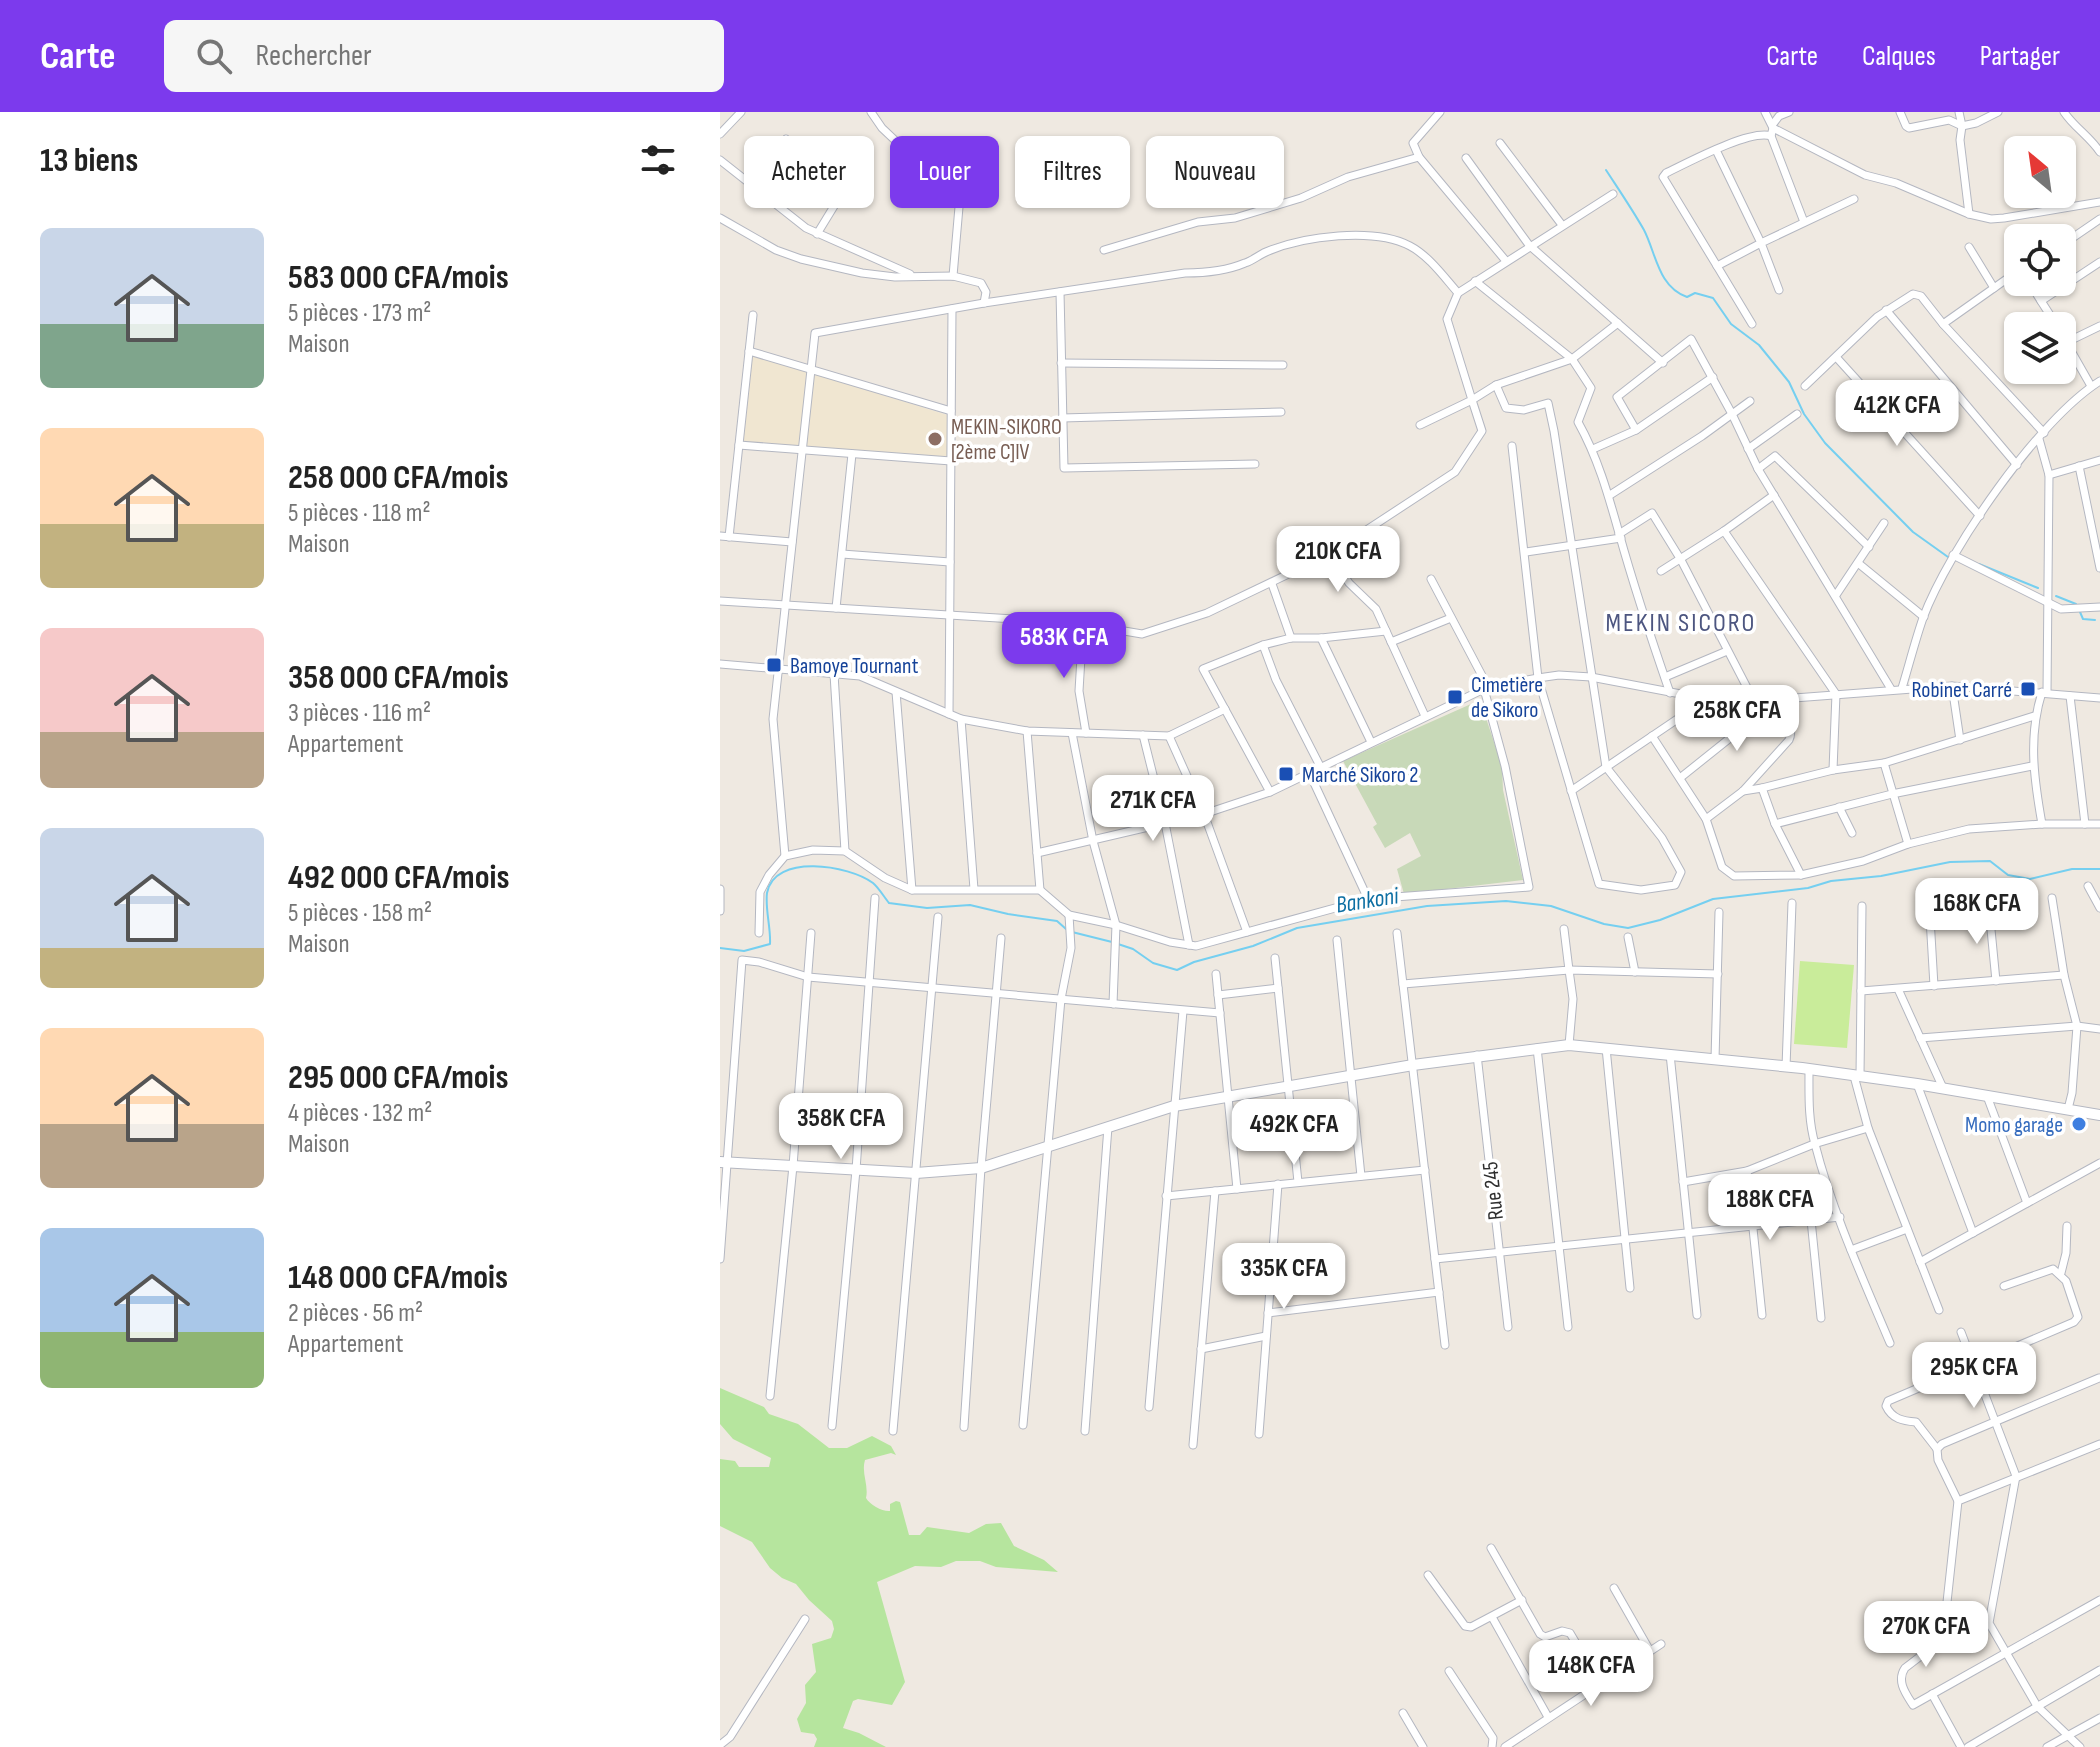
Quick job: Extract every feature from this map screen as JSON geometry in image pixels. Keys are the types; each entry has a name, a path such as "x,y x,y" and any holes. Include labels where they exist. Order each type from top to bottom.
{"street":[{"path":"720,134 741,112"},
{"path":"871,112 882,128 957,199 959,207 953,276"},
{"path":"1439,112 1413,143 1419,157 1506,261"},
{"path":"1765,112 1804,222"},
{"path":"1752,324 1663,177 1716,150 1772,129 1779,116 1789,112"},
{"path":"1900,112 1909,128 1949,120 1962,126 1998,112"},
{"path":"1959,112 1969,214"},
{"path":"2064,112 2072,125 2090,137 2100,152"},
{"path":"1772,129 1865,175 1896,183 1969,214 1991,219 2100,202"},
{"path":"1500,143 1562,225"},
{"path":"1716,150 1761,243 1779,290"},
{"path":"1104,250 1198,222 1235,218 1301,198 1348,177 1419,157"},
{"path":"1466,158 1529,245 1663,363"},
{"path":"720,160 744,179"},
{"path":"720,601 1083,624 1142,634 1207,613 1272,584 1330,554 1455,472 1482,431 1447,319 1458,293 1613,194"},
{"path":"1717,266 1854,199"},
{"path":"782,208 817,234 912,274"},
{"path":"817,234 833,208"},
{"path":"720,218 776,250 801,259 862,273 895,277 912,274 953,276 981,283 986,292 984,303"},
{"path":"2076,235 2100,219"},
{"path":"785,856 773,719 815,333 984,303 1185,273 1206,273 1246,263 1265,252 1288,245 1360,233 1409,246 1430,262 1458,293"},
{"path":"1969,247 1994,288"},
{"path":"2041,301 2100,262"},
{"path":"1475,281 1572,359 1591,388 1578,422 1593,449 1610,495 1670,693"},
{"path":"1943,324 2004,281"},
{"path":"1060,292 1064,468 1255,464"},
{"path":"1805,386 1886,310 1913,294 1921,296 2041,436 2049,475 2049,602 2044,692 2034,716 2032,766 2042,824"},
{"path":"2038,296 2048,312"},
{"path":"949,714 952,309"},
{"path":"1886,310 2017,465"},
{"path":"753,315 739,445 725,536 792,542"},
{"path":"1420,425 1496,385 1572,359 1618,323"},
{"path":"2076,334 2100,326"},
{"path":"1636,430 1617,397 1691,339 1758,469 1891,689"},
{"path":"749,351 951,411"},
{"path":"1902,688 1924,617 1953,555 2041,436 2080,393 2097,385 2076,355"},
{"path":"1837,358 1980,516"},
{"path":"1061,363 1283,365"},
{"path":"1593,449 1636,430 1713,377"},
{"path":"1496,385 1506,408 1524,410 1548,403 1606,767 1668,849 1681,872 1675,885 1641,890 1599,884 1538,678 1512,446"},
{"path":"1610,495 1750,401"},
{"path":"1062,418 1281,412"},
{"path":"1748,449 1797,414"},
{"path":"739,445 951,461"},
{"path":"836,608 852,454"},
{"path":"1758,469 1775,456 1869,547"},
{"path":"2049,475 2100,460"},
{"path":"2079,466 2100,568"},
{"path":"1661,571 1774,495"},
{"path":"1526,552 1620,536 1652,513 1681,560 1754,701"},
{"path":"1836,595 1884,523"},
{"path":"1724,531 1836,694 1833,770"},
{"path":"842,554 950,562"},
{"path":"1330,554 1349,583 1376,609 1425,716"},
{"path":"1953,555 2061,609 2100,611"},
{"path":"1858,563 1924,617"},
{"path":"759,933 760,892 769,875 785,856 813,850 845,851 885,878 912,890 1040,890 1069,915 1196,946 1368,899 1529,887 1486,688 1431,579"},
{"path":"1272,584 1291,638"},
{"path":"1391,642 1451,618"},
{"path":"1083,624 1079,691 1086,733"},
{"path":"1270,792 1203,669 1263,645 1291,638 1386,631"},
{"path":"1321,638 1371,742"},
{"path":"1263,645 1276,680 1320,766"},
{"path":"1665,677 1727,651"},
{"path":"720,664 860,676 961,719 1027,731 1169,736 1225,709"},
{"path":"834,674 845,851"},
{"path":"1037,853 1204,814 1270,792 1486,688 1538,678 1559,675 1591,677 1707,699 1754,701 1952,686 2100,698"},
{"path":"1952,686 1960,740"},
{"path":"896,692 912,890"},
{"path":"2070,696 2085,824"},
{"path":"1571,791 1707,699"},
{"path":"1680,778 1735,734 1738,726 1736,700"},
{"path":"1706,819 1743,791 1792,735 1778,700"},
{"path":"1743,791 1833,770 1884,763 2034,716"},
{"path":"961,719 974,889"},
{"path":"1027,731 1040,890"},
{"path":"1072,733 1093,841 1116,925 1113,1004"},
{"path":"1143,735 1165,823 1189,945"},
{"path":"1169,736 1204,814 1247,932"},
{"path":"1652,736 1706,819 1722,867 1734,876 1801,875 1863,861 1908,844 1969,829 2100,824"},
{"path":"1884,763 1908,844"},
{"path":"1775,824 1892,794 2032,766"},
{"path":"1309,772 1368,899"},
{"path":"1762,788 1775,824 1801,875"},
{"path":"1839,807 1852,833"},
{"path":"2088,886 2100,908"},
{"path":"720,889 720,911"},
{"path":"832,1426 856,1170 875,898"},
{"path":"2052,898 2064,975 2077,1026 2068,1109"},
{"path":"1929,901 1934,986"},
{"path":"1786,1067 1792,903"},
{"path":"1862,906 1857,1076 1868,1128 1939,1310"},
{"path":"1989,909 1996,981"},
{"path":"1715,1059 1719,912"},
{"path":"1023,1425 1061,999 1071,948 1069,915"},
{"path":"893,1431 938,917"},
{"path":"1564,929 1573,999 1569,1045"},
{"path":"770,1396 793,1166 811,933"},
{"path":"1397,933 1445,1345"},
{"path":"1628,937 1635,972"},
{"path":"964,1427 981,1168 1001,938"},
{"path":"1337,940 1361,1176"},
{"path":"1275,958 1298,1182"},
{"path":"720,1259 724,1163 742,960 808,977 1220,1013"},
{"path":"1403,984 1569,970 1718,974"},
{"path":"1216,974 1237,1189"},
{"path":"1861,991 2064,975"},
{"path":"1218,995 1278,988"},
{"path":"1898,989 1943,1088"},
{"path":"1149,1407 1183,1011"},
{"path":"1920,1038 2077,1026 2100,1029"},
{"path":"724,1163 916,1173 981,1168 1174,1106 1477,1055 1569,1045 1857,1076 2100,1115"},
{"path":"1537,1048 1568,1327"},
{"path":"1606,1048 1630,1288"},
{"path":"1670,1054 1697,1315"},
{"name":"Rue 245","path":"1477,1055 1508,1327"},
{"path":"1809,1070 1809,1107 1814,1144 1851,1250 1890,1343"},
{"path":"1917,1084 1973,1233"},
{"path":"1987,1096 2027,1203"},
{"path":"1085,1431 1108,1126"},
{"path":"1683,1182 1747,1171 1814,1144 1868,1128"},
{"path":"1920,1262 2100,1163"},
{"path":"1166,1196 1425,1170"},
{"path":"1747,1171 1762,1315"},
{"path":"1259,1434 1278,1184"},
{"path":"1193,1445 1215,1191"},
{"path":"1435,1259 1840,1217"},
{"path":"1811,1220 1821,1318"},
{"path":"2061,1273 2066,1253 2067,1226"},
{"path":"1851,1250 1907,1229"},
{"path":"2004,1286 2053,1269 2061,1273 2066,1281 2078,1317 2074,1322 1888,1401 1886,1406 1899,1420 1916,1422 1937,1449 1938,1460 1958,1501 1943,1639 1910,1662 1901,1673 1901,1682 1913,1705 2100,1600"},
{"path":"1268,1313 1439,1292"},
{"path":"1961,1332 2016,1476 1989,1623 2037,1706 2080,1747"},
{"path":"1201,1349 1266,1336"},
{"path":"1937,1449 1942,1444 2099,1378"},
{"path":"1958,1501 2100,1444"},
{"path":"1491,1548 1540,1634 1545,1637 1567,1630 1600,1684"},
{"path":"1428,1575 1465,1626 1471,1627 1522,1600"},
{"path":"1614,1588 1650,1651"},
{"path":"1492,1617 1548,1717"},
{"path":"720,1745 730,1737 805,1619"},
{"path":"1505,1747 1661,1644"},
{"path":"1968,1747 2100,1670"},
{"path":"1449,1671 1493,1738 1492,1747"},
{"path":"1932,1694 1961,1747"},
{"path":"1403,1713 1423,1747"},
{"path":"2047,1747 2100,1718"}],"shaded area":[{"path":"752,354 947,415 948,458 743,442"}],"green space":[{"path":"1480,700 1502,766 1503,790 1523,880 1404,894 1397,869 1421,856 1410,833 1385,848 1373,827 1377,824 1343,761"},
{"path":"1800,961 1854,965 1847,1048 1794,1044"},
{"path":"720,1388 764,1407 769,1414 798,1424 829,1448 847,1448 872,1436 891,1446 896,1455 891,1453 865,1460 866,1498 887,1511 890,1511 890,1504 900,1502 909,1535 920,1535 927,1527 969,1533 986,1524 1001,1523 1014,1546 1044,1560 1058,1572 996,1567 980,1561 956,1561 941,1567 915,1566 877,1582 905,1682 892,1705 858,1699 853,1701 843,1728 886,1747 814,1747 817,1739 814,1734 801,1732 797,1719 806,1703 805,1685 816,1672 812,1644 831,1638 834,1629 832,1621 796,1584 770,1568 752,1542 720,1526 720,1459 735,1461 739,1467 769,1467 771,1458 733,1439 720,1424"}],"waterway":[{"path":"1606,170 1644,230 1670,286 1687,297 1695,293 1713,298 1731,324 1759,345 1789,382 1804,414 1825,443 1913,532 1948,557"},
{"path":"1979,564 2038,588"},
{"path":"2056,596 2076,604"},
{"path":"2080,612 2083,619 2095,620"},
{"name":"Bankoni","path":"1118,944 1133,949 1153,963 1177,970 1194,962 1253,946 1297,928 1427,906 1506,901 1551,906 1604,924 1628,928 1660,920 1713,899 1808,888 1831,881 1881,876 1950,862 1990,861 2008,875 2030,879 2072,869 2100,869"},
{"name":"Bankoni","path":"720,948 744,951 770,944 767,893 773,880 783,872 814,866 847,871 862,877 875,885 889,903 927,908 970,905 1057,921 1066,929"},
{"name":"Bankoni","path":"1072,932 1112,942"}],"place":[{"name":"MEKIN-SIKORO [2ème C]IV","path":"935,439"},
{"name":"Bamoye Tournant","path":"774,665"},
{"name":"Robinet Carré","path":"2028,689"},
{"name":"Cimetière de Sikoro","path":"1455,697"},
{"name":"Marché Sikoro 2","path":"1286,774"},
{"name":"Momo garage","path":"2079,1124"}],"district":[{"name":"MEKIN SICORO","path":"1681,622"}]}
